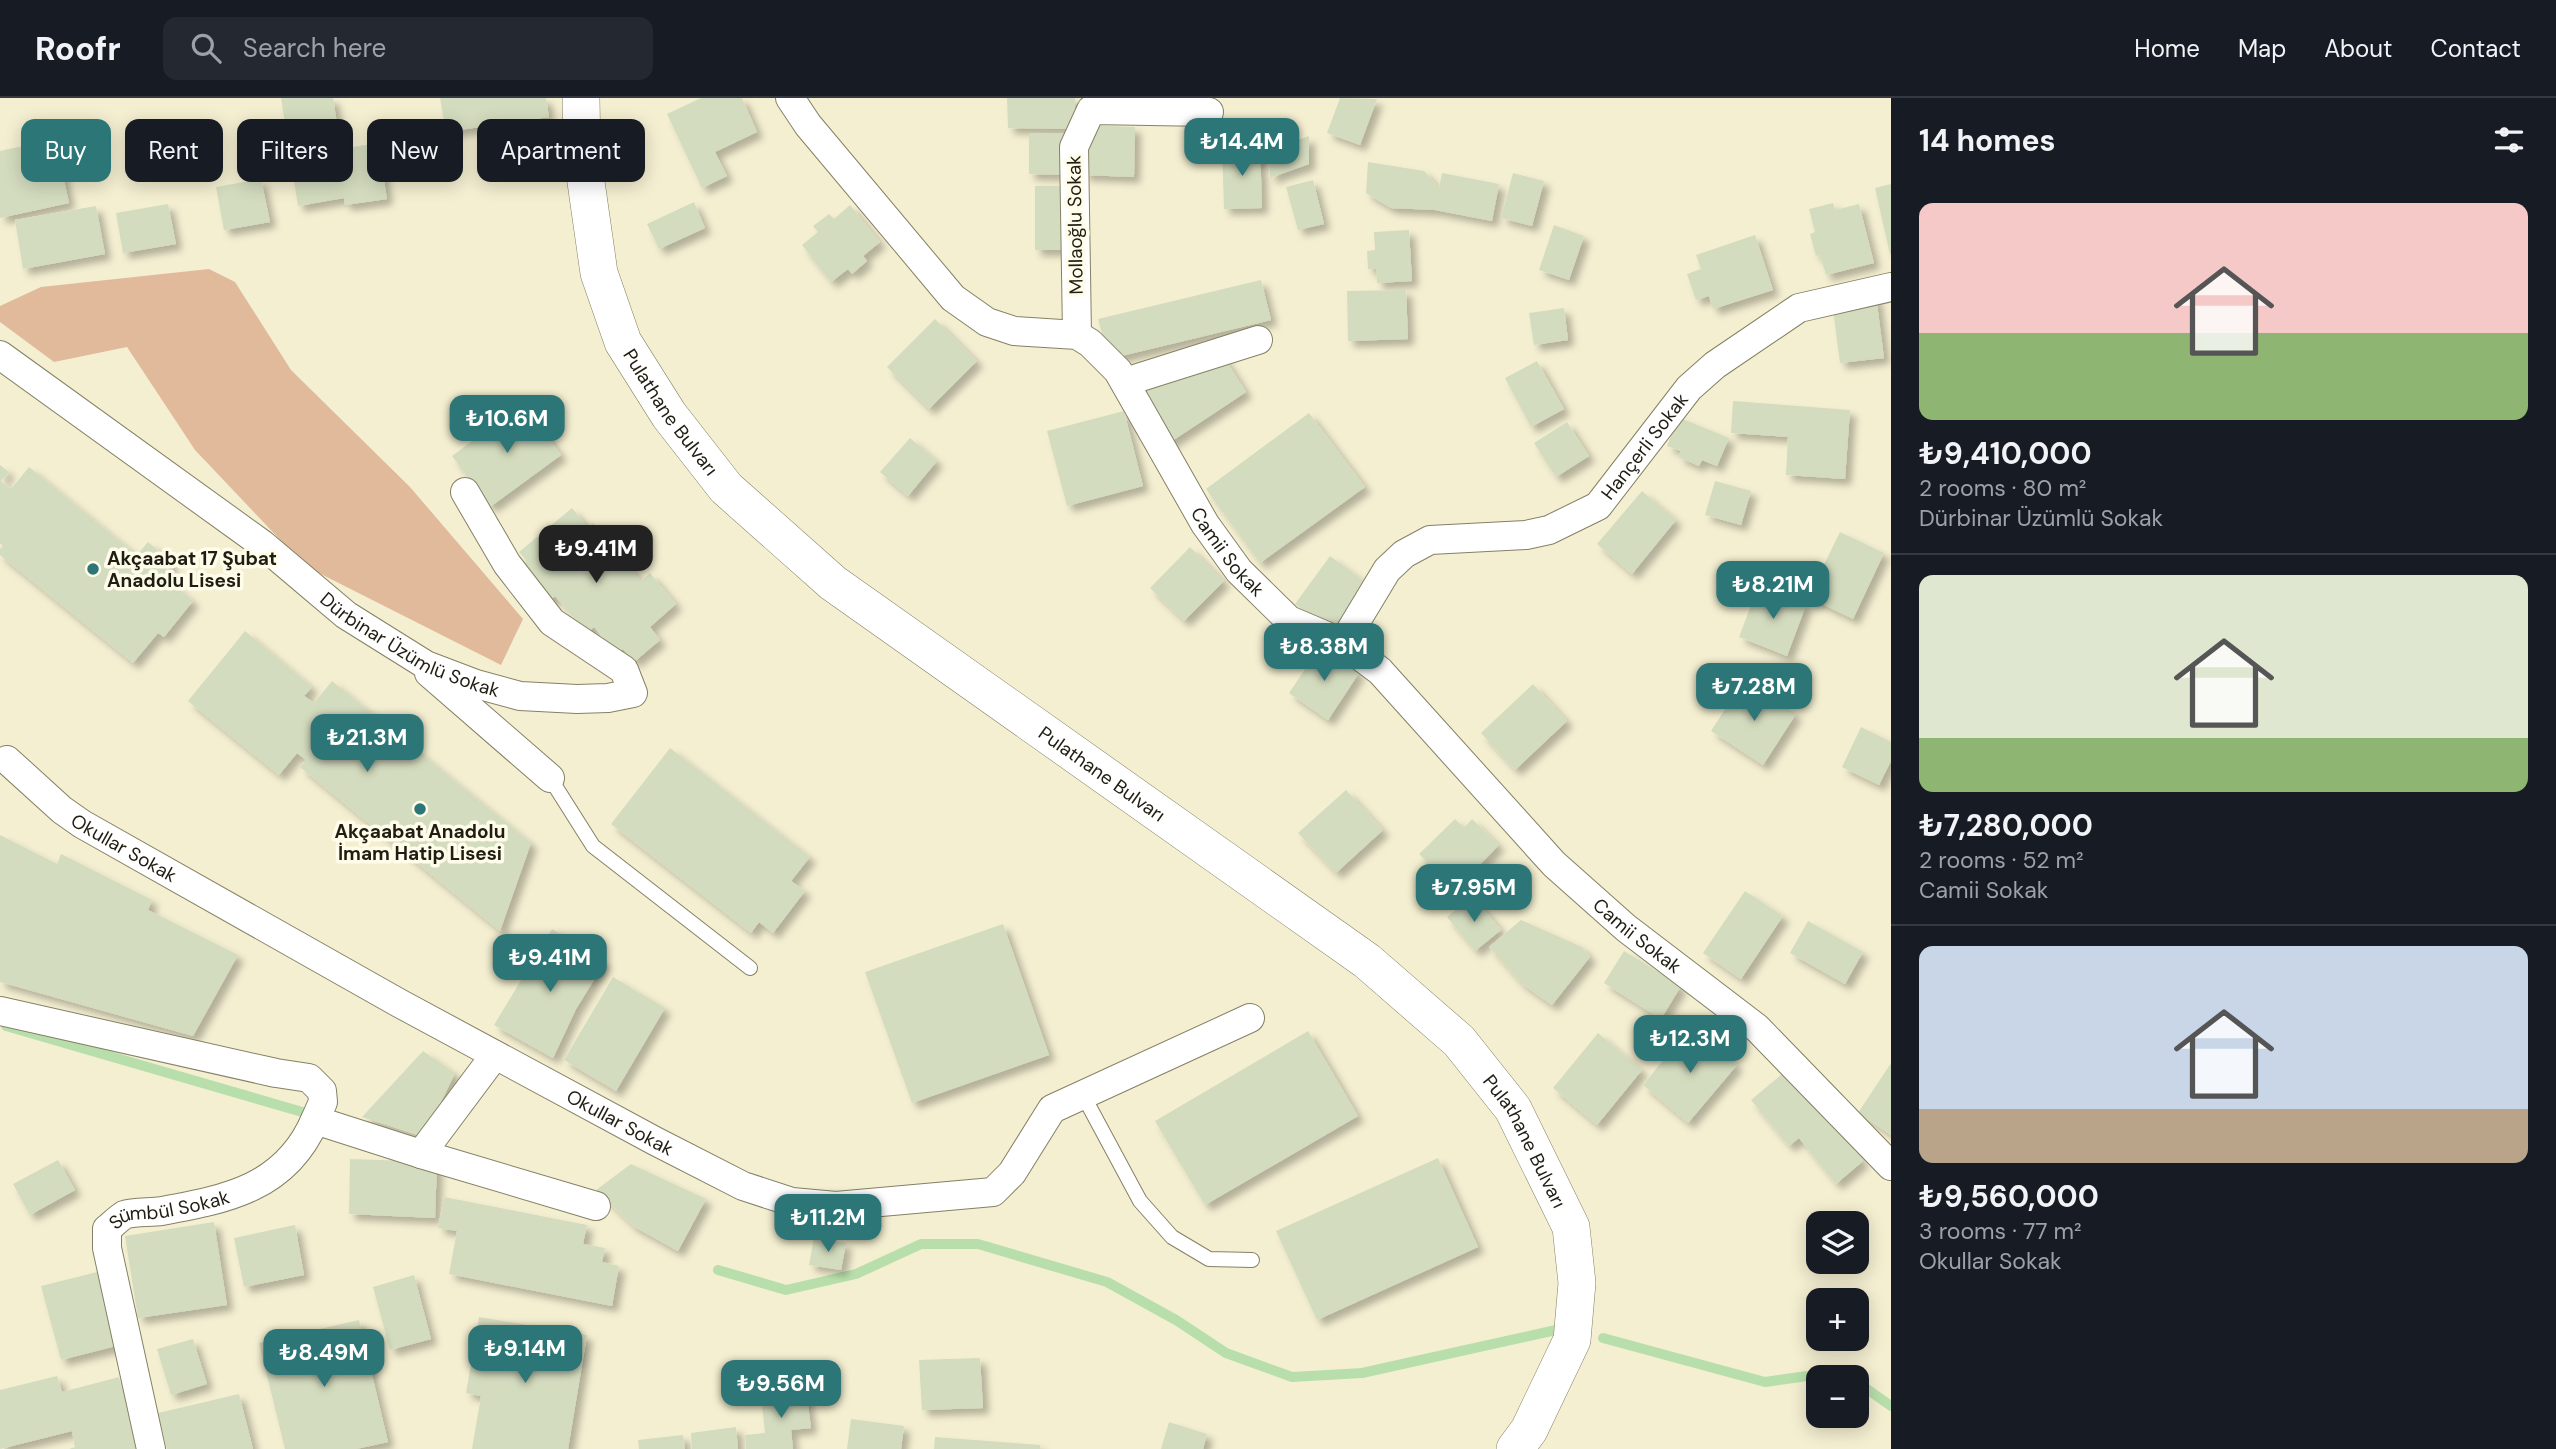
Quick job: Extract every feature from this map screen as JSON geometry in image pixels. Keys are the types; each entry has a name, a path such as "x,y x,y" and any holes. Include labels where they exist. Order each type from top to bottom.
{"street":[{"name":"Pulathane Bulvarı","path":"582,98 582,154 599,273 623,342 669,415 726,488 833,583 1367,961 1460,1041 1513,1109 1571,1227 1577,1283 1572,1340 1530,1430 1515,1449"},
{"path":"790,98 808,125 953,298 987,322 1014,331 1077,335"},
{"name":"Mollaoğlu Sokak","path":"1077,335 1074,147 1091,110 1209,111"},
{"name":"Hançerli Sokak","path":"1343,643 1387,570 1404,554 1430,540 1526,535 1549,530 1598,506 1689,388 1715,365 1799,308 1891,287"},
{"name":"Camii Sokak","path":"1077,335 1090,343 1125,382 1177,479 1239,571 1289,620 1343,643 1380,671 1554,864 1626,928 1757,1028 1891,1166"},
{"path":"1125,382 1258,340"},
{"name":"Dürbinar Üzümlü Sokak","path":"0,355 262,544 346,615 426,665 476,684 520,696 608,698 633,693 624,670 552,622 507,564 465,492"},
{"path":"403,650 550,778"},
{"name":"Okullar Sokak","path":"2,760 82,824 654,1141 743,1186 792,1202 836,1206 993,1192 1018,1164 1052,1108 1250,1018"},
{"path":"0,1011 276,1073 309,1078 322,1091 319,1111 421,1154 596,1206"},
{"path":"421,1154 495,1055"},
{"name":"Sümbül Sokak","path":"151,1449 107,1248 107,1228 124,1215 158,1212 228,1198 265,1180 291,1160 307,1137 319,1111"}],"lane":[{"path":"550,778 593,846 750,968"},
{"path":"1083,1095 1140,1201 1172,1237 1209,1259 1252,1260"}],"shaded area":[{"path":"209,269 235,282 291,370 410,487 523,619 501,665 305,566 195,450 127,347 54,362 0,322 0,306 41,287"}],"building":[{"path":"281,98 333,98 336,119 284,119"},
{"path":"440,98 546,98 549,117 477,119 477,127 463,130 463,119 444,119"},
{"path":"701,98 742,98 757,132 715,152 727,176 702,188 667,114"},
{"path":"1007,98 1075,98 1075,129 1008,128"},
{"path":"1340,98 1377,99 1360,145 1327,133"},
{"path":"1085,125 1135,127 1134,177 1083,175"},
{"path":"1029,133 1069,133 1070,175 1029,174"},
{"path":"1309,136 1309,164 1270,178 1269,150"},
{"path":"367,145 367,182 384,182 387,199 345,205 344,198 298,206 294,182 353,182 353,147"},
{"path":"21,146 21,182 64,182 69,203 0,218 0,151"},
{"path":"1260,146 1262,208 1224,209 1222,147"},
{"path":"1368,162 1424,171 1439,188 1442,173 1499,184 1492,221 1435,210 1391,208 1366,193"},
{"path":"1513,173 1544,181 1532,226 1501,218"},
{"path":"1313,180 1324,224 1298,230 1286,187"},
{"path":"262,182 270,222 224,230 216,187"},
{"path":"1891,184 1891,254 1890,254 1875,188"},
{"path":"1035,186 1069,186 1068,250 1035,250"},
{"path":"694,202 705,228 659,249 647,224"},
{"path":"1833,203 1835,210 1859,204 1874,263 1826,275 1820,255 1816,256 1810,234 1815,232 1809,209"},
{"path":"168,204 176,244 123,253 116,213"},
{"path":"850,205 880,242 863,256 867,261 852,274 848,269 831,282 802,245 818,232 813,226 829,214 834,219"},
{"path":"96,206 105,254 23,269 15,220"},
{"path":"1554,225 1584,236 1569,280 1539,270"},
{"path":"1409,230 1412,281 1377,283 1376,269 1368,269 1367,251 1375,250 1374,232"},
{"path":"1755,235 1773,290 1713,309 1709,296 1696,300 1687,274 1701,269 1696,255"},
{"path":"1261,280 1271,320 1109,359 1098,319"},
{"path":"1406,290 1408,339 1348,341 1347,291"},
{"path":"1876,296 1884,358 1840,363 1832,302"},
{"path":"1564,308 1568,340 1534,345 1529,313"},
{"path":"935,319 977,361 929,409 887,367"},
{"path":"1223,356 1246,392 1166,445 1130,389"},
{"path":"1537,361 1564,409 1531,427 1505,378"},
{"path":"1733,401 1850,410 1845,479 1786,475 1788,437 1731,433"},
{"path":"523,403 561,455 490,507 452,456"},
{"path":"1124,411 1143,486 1067,506 1047,431"},
{"path":"1309,413 1365,487 1260,563 1206,489"},
{"path":"1678,417 1729,438 1717,466 1702,460 1699,466 1678,457 1681,451 1667,446"},
{"path":"1567,422 1589,456 1556,477 1534,443"},
{"path":"910,438 937,461 908,496 880,472"},
{"name":"Akçaabat 17 Şubat Anadolu Lisesi","path":"0,465 9,472 1,481 11,489 29,467 137,555 148,542 173,563 163,576 193,601 164,637 158,633 133,663 0,555 3,546 0,543"},
{"path":"1715,481 1751,491 1741,525 1705,515"},
{"path":"1642,491 1676,520 1632,574 1597,544"},
{"path":"572,508 588,528 593,523 641,581 650,573 676,604 650,627 660,640 634,662 623,649 617,654 594,627 587,633 555,596 549,601 520,566 527,561 519,552"},
{"path":"1840,532 1884,553 1853,619 1808,597"},
{"path":"1190,547 1224,581 1184,621 1150,588"},
{"path":"1330,556 1371,586 1335,634 1295,604"},
{"path":"1758,587 1806,605 1787,656 1739,637"},
{"name":"Akçaabat Anadolu İmam Hatip Lisesi","path":"245,631 312,687 304,696 314,703 332,681 531,843 500,931 300,767 306,760 297,753 279,775 188,701"},
{"path":"1320,647 1359,673 1328,720 1289,693"},
{"path":"1744,680 1796,714 1763,765 1711,731"},
{"path":"1533,684 1567,721 1515,770 1481,733"},
{"path":"1861,727 1891,742 1891,761 1879,785 1842,767"},
{"path":"670,748 810,857 791,881 805,891 773,933 759,922 751,933 611,824"},
{"path":"1346,790 1383,830 1336,873 1298,833"},
{"path":"1455,819 1464,828 1472,819 1499,845 1448,897 1421,871 1429,864 1419,854"},
{"path":"0,835 57,864 61,854 152,900 148,910 238,955 193,1036 0,982"},
{"path":"1745,891 1783,916 1741,979 1703,953"},
{"path":"1473,896 1501,930 1475,951 1447,917"},
{"path":"1521,920 1582,947 1590,957 1552,1005 1522,984 1489,947"},
{"path":"1808,921 1863,952 1845,984 1790,953"},
{"path":"1003,924 1049,1055 912,1103 865,972"},
{"path":"552,929 605,962 576,1009 553,1058 494,1025"},
{"path":"1624,951 1681,986 1661,1019 1604,983"},
{"path":"613,977 665,1008 616,1091 564,1060"},
{"path":"1691,1026 1737,1065 1688,1123 1643,1085"},
{"path":"1308,1031 1358,1116 1205,1205 1155,1121"},
{"path":"1598,1033 1642,1070 1597,1125 1553,1088"},
{"path":"423,1051 455,1073 424,1137 362,1117"},
{"path":"1891,1063 1891,1135 1858,1113"},
{"path":"1787,1070 1863,1161 1836,1184 1799,1138 1789,1146 1751,1100"},
{"path":"1438,1158 1478,1247 1317,1320 1276,1231"},
{"path":"350,1159 437,1162 435,1218 349,1214"},
{"path":"58,1160 75,1190 30,1215 13,1184"},
{"path":"631,1164 706,1199 678,1251 633,1226 596,1190"},
{"path":"444,1197 587,1225 583,1244 605,1248 602,1262 619,1266 612,1306 449,1274 457,1231 438,1228"},
{"path":"214,1222 227,1305 138,1318 125,1236"},
{"path":"295,1225 304,1275 244,1287 234,1238"},
{"path":"814,1238 846,1243 841,1270 809,1265"},
{"path":"101,1271 120,1345 61,1360 41,1286"},
{"path":"414,1275 431,1339 390,1350 373,1287"},
{"path":"479,1317 587,1335 568,1449 472,1449 481,1396 466,1393"},
{"path":"359,1320 388,1442 356,1449 285,1449 259,1343"},
{"path":"193,1339 207,1384 171,1395 157,1349"},
{"path":"980,1358 983,1408 922,1410 919,1360"},
{"path":"57,1376 62,1392 119,1377 138,1449 69,1449 75,1447 72,1431 0,1449 0,1390"},
{"path":"806,1390 811,1428 791,1430 793,1449 746,1449 745,1435 765,1433 761,1394"},
{"path":"239,1394 253,1449 167,1449 158,1413"},
{"path":"851,1419 904,1426 901,1449 847,1449"},
{"path":"1169,1422 1207,1434 1203,1449 1161,1449"},
{"path":"736,1427 738,1449 692,1449 691,1433"},
{"path":"683,1435 685,1449 639,1449 638,1440"},
{"path":"935,1437 1040,1445 1040,1449 934,1449"}],"waterway":[{"path":"6,1026 316,1116"},
{"path":"718,1270 786,1290 856,1274 921,1244 978,1244 1107,1282 1176,1320 1226,1353 1292,1377 1362,1373 1565,1328"},
{"path":"1603,1338 1765,1382 1806,1376"},
{"path":"1869,1390 1891,1406"}],"place":[{"name":"Akçaabat 17 Şubat Anadolu Lisesi","path":"93,569"},
{"name":"Akçaabat Anadolu İmam Hatip Lisesi","path":"420,809"}]}
